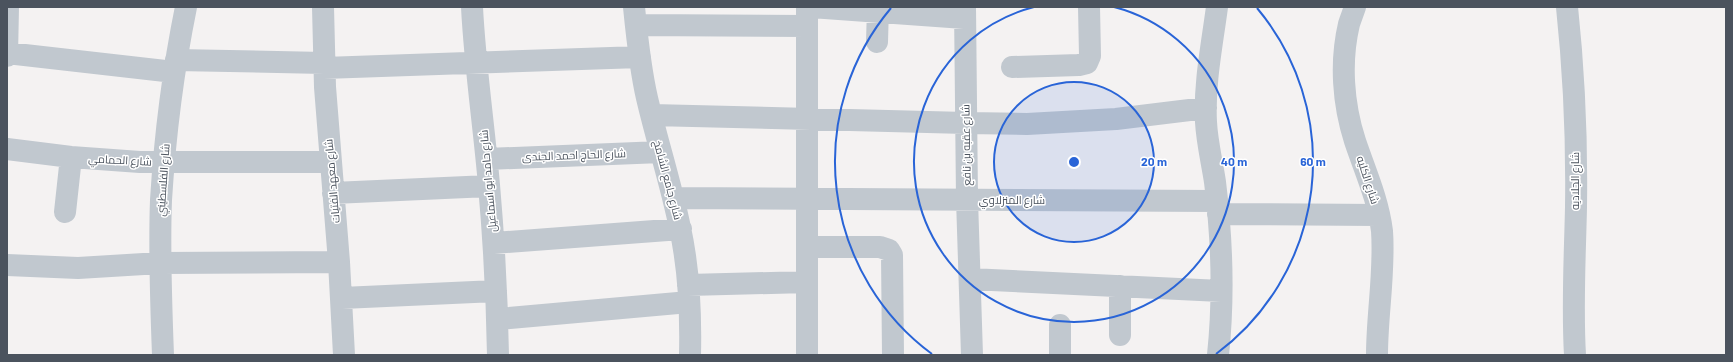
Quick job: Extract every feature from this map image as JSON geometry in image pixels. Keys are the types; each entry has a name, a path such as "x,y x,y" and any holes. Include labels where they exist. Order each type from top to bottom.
{"street":[{"path":"8,7 7,55 175,66 476,64 640,57"},
{"name":"شارع الفلسطيني","path":"163,355 160,263 164,162 175,66 186,7"},
{"name":"شارع معهد الفتيات","path":"323,7 324,66 330,162 342,298 344,355"},
{"name":"شارع حامد ابو اسماعيل","path":"472,7 476,64 490,186 498,319 498,355"},
{"path":"1012,67 1080,65 1087,62 1090,56 1089,7"},
{"path":"1217,7 1206,108 1207,134 1217,207 1221,260 1218,355"},
{"name":"شارع الكليه","path":"1355,7 1346,41 1344,74 1345,91 1350,124 1373,188 1382,230 1382,262 1377,355"},
{"name":"شارع الجلاديه","path":"1567,7 1575,128 1576,206 1573,284 1575,355"},
{"path":"877,42 878,9"},
{"path":"635,16 809,13 878,9 965,12"},
{"name":"شارع عقبه بن نافع","path":"965,12 967,199 972,355"},
{"path":"807,355 807,119 809,13"},
{"name":"شارع جامع الشامخ","path":"635,16 640,57 652,115 674,198 680,229 689,293 690,355"},
{"path":"652,115 966,124 1026,124 1116,119 1206,108"},
{"name":"شارع الحمامي","path":"7,149 71,157 164,162 330,162"},
{"name":"شارع الحاج احمد الجندى","path":"487,159 661,152"},
{"path":"65,212 71,157"},
{"path":"333,193 490,186"},
{"name":"شارع المنزلاوي","path":"674,198 967,199 1217,207 1379,215"},
{"path":"494,242 680,229"},
{"path":"807,246 880,247 889,250 892,255 893,355"},
{"path":"7,265 78,268 160,263 339,262"},
{"path":"970,279 1221,291"},
{"path":"498,319 689,293 807,282"},
{"path":"1120,286 1120,335"},
{"path":"342,298 496,291"},
{"path":"1060,325 1060,355"}]}
